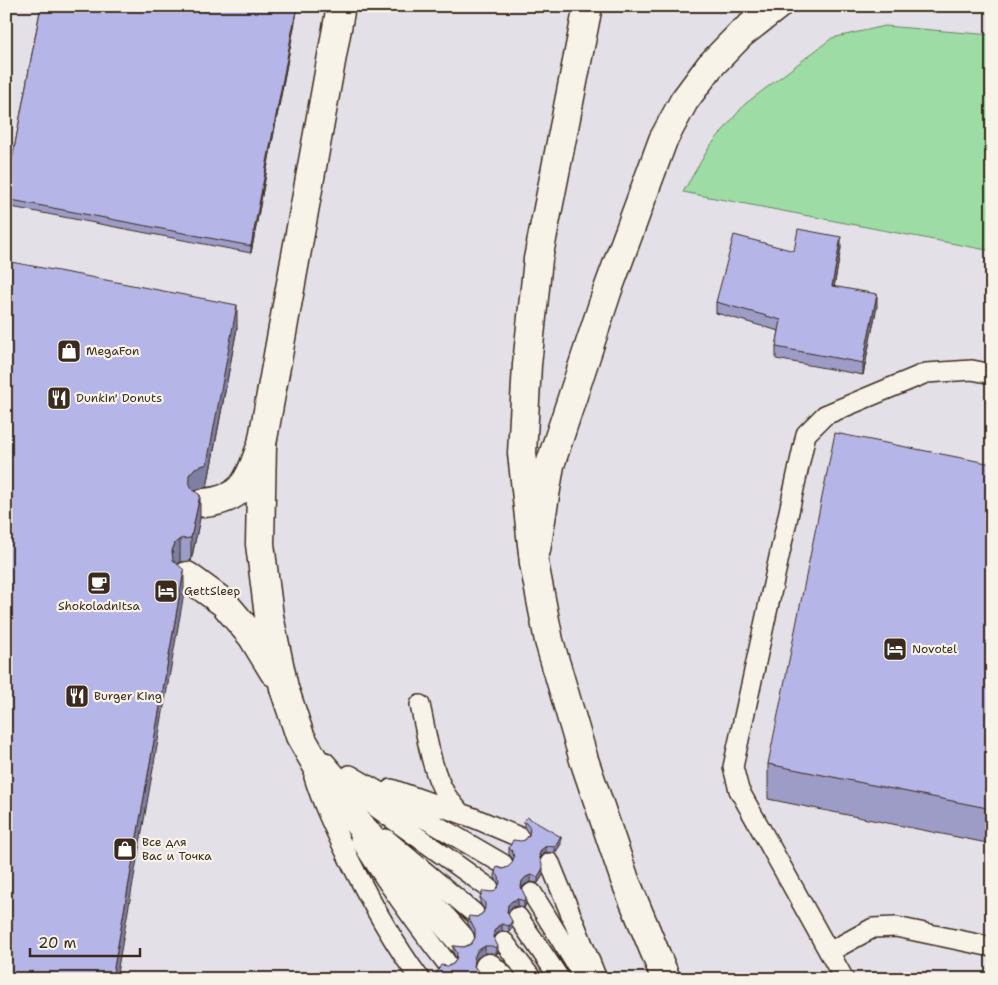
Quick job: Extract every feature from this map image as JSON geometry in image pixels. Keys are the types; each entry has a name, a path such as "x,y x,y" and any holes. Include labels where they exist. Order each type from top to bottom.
{"street":[{"path":"341,6 262,444 260,544 269,616 284,688 300,736 335,797 460,939"},
{"path":"588,6 538,260 527,365 522,453 534,562 550,641 584,760 625,880 666,979"},
{"path":"534,562 550,465 607,292 663,140 684,101 710,66 741,34 777,6"},
{"path":"204,503 222,502 238,493 251,474 262,444"},
{"path":"187,576 224,604 252,636 284,688"}],"lane":[{"path":"844,979 739,790 733,767 806,434 825,415 926,373 972,370 992,374"},
{"path":"420,705 432,759 439,779 447,795 460,813"},
{"path":"300,736 352,776 503,864"},
{"path":"300,736 346,785 489,888"},
{"path":"300,736 328,815 374,908 399,950 420,979"},
{"path":"352,776 460,813 519,837"},
{"path":"335,797 474,913"},
{"path":"335,797 382,877 446,962"},
{"path":"550,863 597,979"},
{"path":"532,893 586,979"},
{"path":"518,917 560,979"},
{"path":"829,952 873,928 896,927 992,947"},
{"path":"504,942 532,979"}],"green space":[{"path":"885,26 992,35 992,251 683,192 710,146 745,104 832,38"}],"building":[{"path":"41,6 297,6 251,246 6,199"},
{"path":"798,229 841,237 832,286 877,294 863,363 776,347 781,320 716,302 734,235 794,251"},
{"path":"6,261 237,305 207,464 195,468 189,475 192,489 200,495 191,538 180,539 175,543 172,551 173,560 184,570 112,979 6,979"},
{"name":"Novotel","path":"835,433 992,464 992,809 768,764"},
{"path":"527,817 561,837 555,847 546,846 541,850 539,855 543,868 538,877 531,875 522,881 521,887 526,898 524,901 518,899 508,905 507,912 512,921 509,926 502,924 494,931 493,937 498,946 496,948 485,946 477,951 474,958 474,966 481,975 479,979 433,979 441,965 448,966 456,960 457,953 453,946 464,947 471,944 475,938 475,929 468,918 469,916 477,917 483,913 485,903 480,897 483,891 493,892 498,887 500,883 499,877 495,872 497,867 503,869 512,863 514,857 509,848 513,840 525,840 529,835 530,828 524,821"}],"place":[{"name":"MegaFon","path":"69,351"},
{"name":"Dunkin' Donuts","path":"59,398"},
{"name":"Shokoladnitsa","path":"99,583"},
{"name":"GettSleep","path":"166,591"},
{"name":"Novotel","path":"895,649"},
{"name":"Burger King","path":"77,696"},
{"name":"Все для Вас и Точка","path":"125,849"}]}
